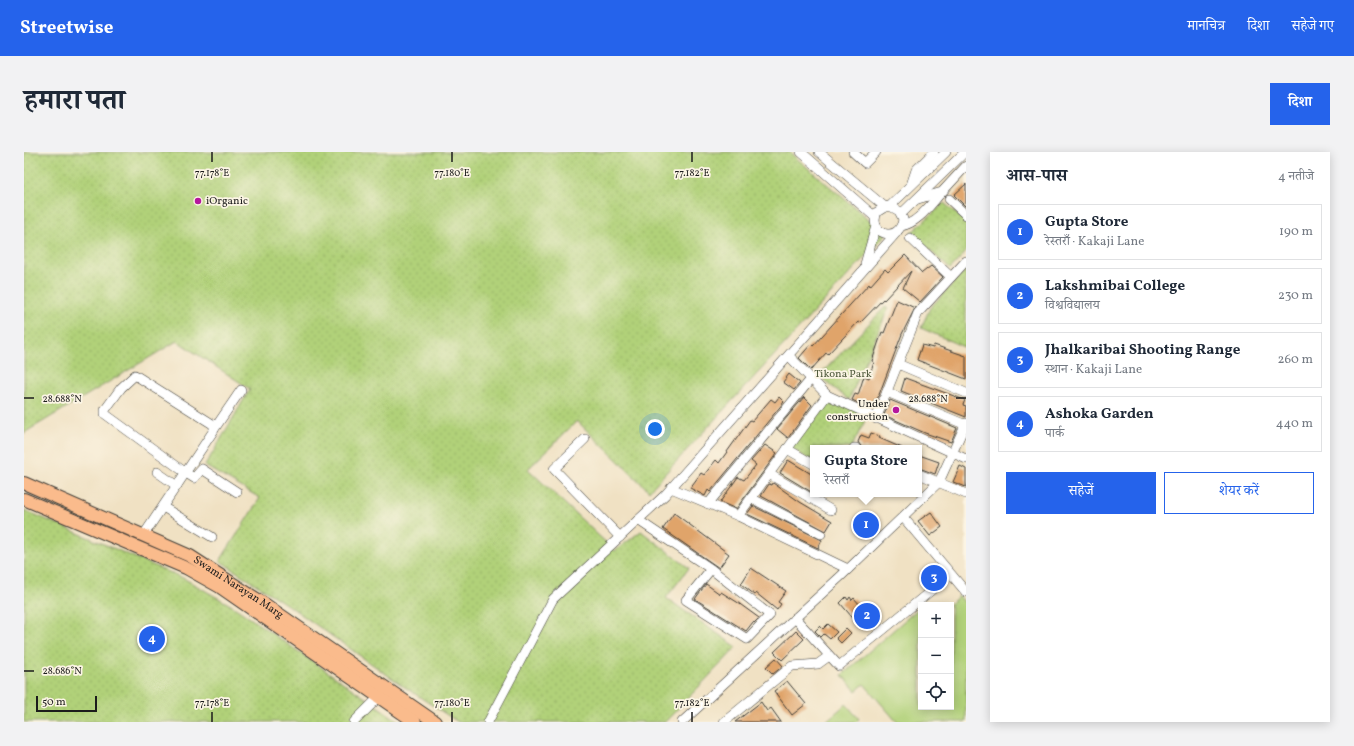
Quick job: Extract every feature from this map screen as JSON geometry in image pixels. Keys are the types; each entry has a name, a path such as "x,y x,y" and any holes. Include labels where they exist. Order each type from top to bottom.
{"main road":[{"name":"Swami Narayan Marg","path":"24,483 190,556 220,574 435,722"},
{"name":"Swami Narayan Marg","path":"24,499 186,568 220,587 415,722"}],"street":[{"path":"801,152 875,216 876,226 864,267"},
{"path":"819,152 888,207 899,210 901,214"},
{"path":"853,152 865,163 876,152"},
{"path":"910,187 916,170 934,152"},
{"path":"875,216 881,209 888,207 946,152"},
{"path":"488,722 548,606 671,488 789,356 864,267 899,229 901,214 965,152"},
{"path":"876,226 883,233 887,234 914,221 966,166"},
{"path":"918,199 942,192"},
{"path":"949,199 966,215"},
{"path":"910,238 951,277"},
{"path":"876,419 918,313 966,261"},
{"path":"789,356 827,395 876,419 966,459"},
{"path":"898,364 966,393"},
{"path":"215,428 214,425 138,375 132,376 105,410 105,414 194,478 202,469 237,492"},
{"path":"708,504 811,379"},
{"path":"143,536 241,390"},
{"path":"682,722 848,569 939,482 966,424 887,392"},
{"path":"738,516 827,395"},
{"path":"585,439 554,469 620,537"},
{"path":"787,450 810,462"},
{"path":"157,472 177,486"},
{"path":"769,474 831,510"},
{"path":"922,475 966,494"},
{"path":"671,488 738,516 848,569"},
{"path":"751,498 821,534"},
{"path":"163,506 212,537"},
{"path":"903,517 966,592"},
{"path":"638,520 711,569 770,615 747,639 687,600 711,569"},
{"path":"795,618 839,666 933,589"},
{"path":"724,722 792,666 818,664 830,656"},
{"path":"354,722 379,697"}],"green space":[{"path":"24,152 789,152 886,234 649,491 577,421 528,469 615,551 641,531 689,568 666,598 737,647 665,722 458,722 403,686 295,610 220,561 260,498 205,466 250,389 177,341 24,433"},
{"path":"944,203 966,222 966,252 950,269 911,233"},
{"path":"966,270 966,348 921,328 930,308"},
{"name":"Tikona Park","path":"885,307 888,309 849,400 819,376"},
{"path":"830,399 868,415 853,445 810,445 810,460 789,447"},
{"path":"24,510 183,578 234,607 400,722 24,722"},
{"path":"959,596 966,604 966,722 897,722 864,684 856,691 842,675 918,609 918,710 954,710 954,602 952,602"},
{"path":"846,704 859,719 856,722 825,722"}],"building":[{"path":"966,184 966,207 954,195"},
{"path":"905,255 922,273 931,266 943,277 920,302 903,288 911,271 884,300 883,299 860,323 858,322 811,370 799,358 811,344 813,346 869,284 870,286 885,269 888,272"},
{"path":"897,300 915,308 902,334 877,400 875,399 871,409 852,400 855,394 858,395 864,376 869,378 874,362 872,361 882,332 884,333"},
{"path":"922,345 933,348 934,345 966,356 966,379 917,360"},
{"path":"789,374 800,383 794,390 783,382"},
{"path":"905,378 965,400 963,405 966,406 966,417 901,391"},
{"path":"779,397 784,402 710,492 708,490 705,496 690,488 701,473 704,475 716,460 719,463 750,420 752,421 771,399 775,402"},
{"path":"804,397 812,405 788,438 777,429"},
{"path":"890,400 957,428 951,442 925,433 884,415"},
{"path":"871,433 880,436 879,438 895,445 860,445 858,442 861,435 869,438"},
{"path":"765,445 777,453 736,509 720,502 738,477 744,480 756,465 751,461"},
{"path":"922,456 939,462 935,474 922,469"},
{"path":"788,460 810,473 810,491 780,473"},
{"path":"960,466 966,469 966,487 953,482"},
{"path":"773,483 800,502 832,521 826,531 761,496 769,484 772,485"},
{"path":"753,506 822,540 818,548 747,514"},
{"path":"931,512 942,527 930,536 918,521"},
{"path":"674,513 729,554 719,568 663,529"},
{"path":"931,566 945,582 939,587 931,583 923,573"},
{"path":"751,568 786,591 778,602 781,604 777,610 756,593 755,595 741,584"},
{"path":"706,584 720,594 721,592 737,602 759,618 754,623 753,622 746,631 695,599"},
{"path":"846,597 848,600 850,597 852,600 854,598 865,611 863,613 865,615 861,618 863,620 858,624 840,603"},
{"path":"828,624 837,632 830,639 824,634 821,637 815,631 820,626 823,629"},
{"path":"846,628 851,633 841,643 836,638"},
{"path":"796,631 804,639 782,660 774,652"},
{"path":"776,658 783,666 773,674 766,667"},
{"path":"787,681 806,704 792,715 774,691"},
{"path":"761,702 767,711 771,708 781,722 735,722"}],"place":[{"name":"iOrganic","path":"198,201"},
{"name":"Under construction","path":"896,410"},
{"name":"Gupta Store","path":"866,525"},
{"name":"Jhalkaribai Shooting Range","path":"934,578"},
{"name":"Lakshmibai College","path":"867,616"},
{"name":"Ashoka Garden","path":"152,639"}]}
